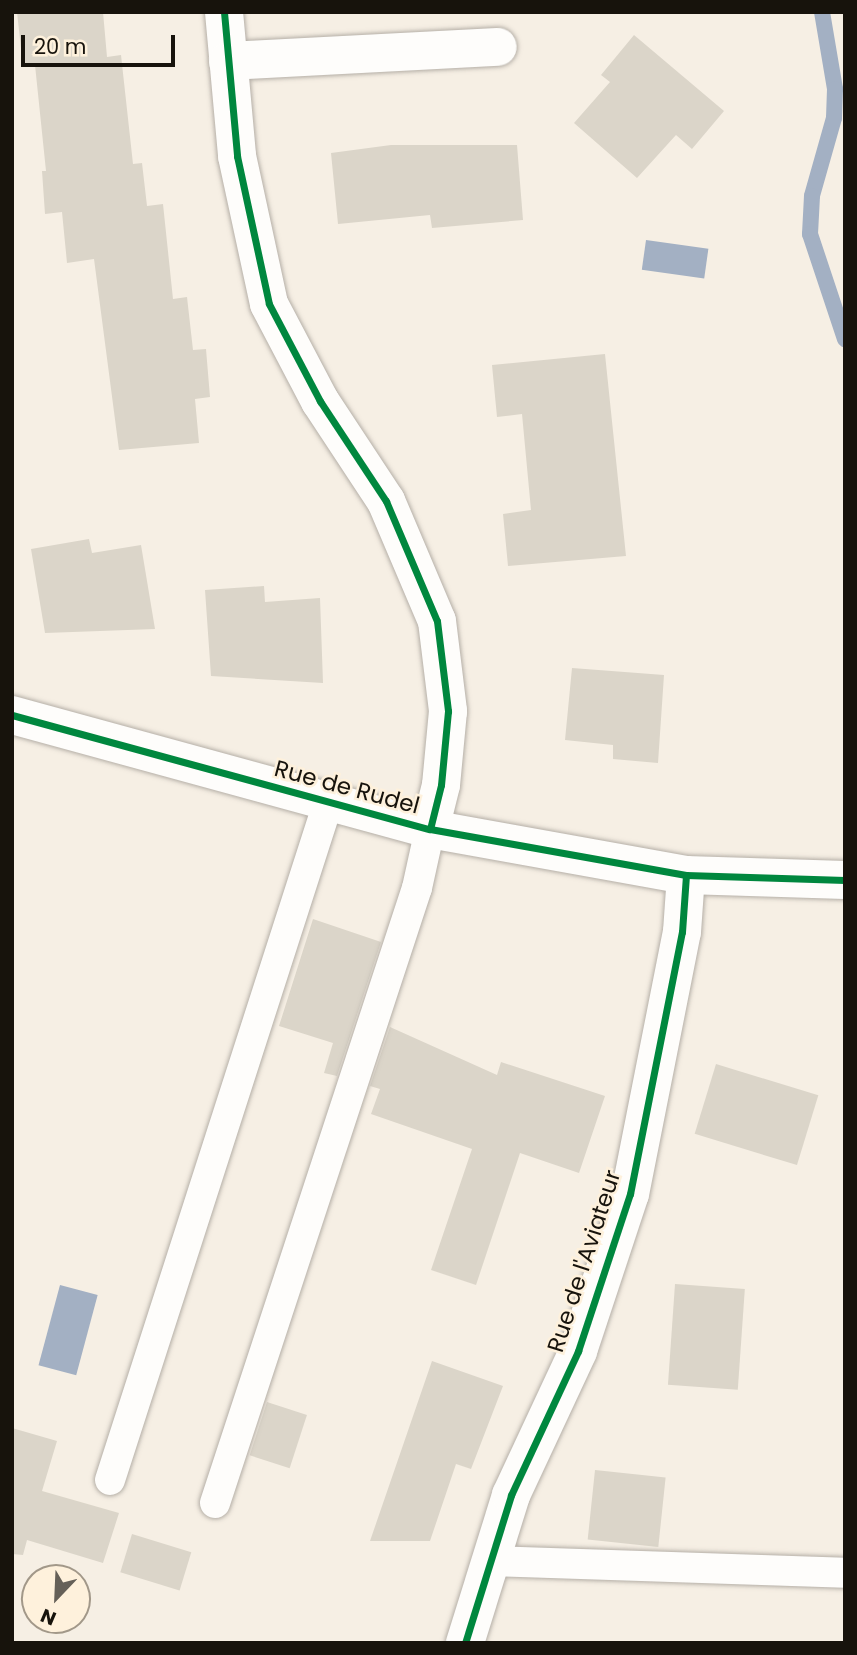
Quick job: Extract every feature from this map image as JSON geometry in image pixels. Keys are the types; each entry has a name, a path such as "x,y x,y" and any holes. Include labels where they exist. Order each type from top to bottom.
{"street":[{"path":"224,12 237,156 268,304 320,401 386,501 437,621 448,711 440,785 430,829"},
{"path":"229,61 498,47"},
{"name":"Rue de Rudel","path":"12,715 430,829 686,875 845,880"},
{"name":"Rue de l'Aviateur","path":"465,1643 511,1495 578,1351 629,1194 682,932 686,875"}],"lane":[{"path":"110,1480 328,803"},
{"path":"215,1503 417,888 430,829"},
{"path":"490,1560 845,1573"}],"water":[{"path":"646,240 708,249 704,278 642,270"},
{"path":"60,1285 98,1295 76,1375 39,1365"}],"building":[{"path":"17,12 103,12 107,57 121,55 133,164 142,163 147,206 163,204 173,299 187,297 193,350 206,349 210,397 195,399 199,443 119,450 94,259 67,263 62,212 45,214 42,171 46,171 35,65 23,67"},
{"path":"634,35 724,111 692,149 676,135 637,178 574,123 610,82 601,75"},
{"path":"391,145 517,145 523,220 432,228 430,215 338,224 331,153"},
{"path":"605,354 626,556 508,566 503,514 531,510 522,414 497,417 492,365"},
{"path":"89,539 92,553 141,545 155,629 45,633 31,549"},
{"path":"264,586 265,602 320,598 323,683 211,676 205,590"},
{"path":"572,668 664,675 658,763 613,759 613,745 565,740"},
{"path":"313,919 381,942 337,1076 324,1073 333,1043 279,1026"},
{"path":"390,1027 497,1075 501,1062 605,1096 579,1173 520,1153 476,1285 431,1270 472,1149 371,1114 380,1089 370,1086"},
{"path":"716,1064 818,1095 797,1165 695,1134"},
{"path":"675,1284 745,1289 738,1390 668,1385"},
{"path":"432,1361 503,1386 471,1469 456,1464 430,1541 370,1541"},
{"path":"267,1402 307,1415 290,1468 250,1455"},
{"path":"12,1428 57,1441 42,1491 119,1513 103,1563 27,1540 23,1555 12,1554"},
{"path":"595,1470 666,1477 658,1547 588,1540"},
{"path":"132,1534 191,1552 180,1590 120,1572"}],"waterway":[{"path":"822,12 835,89 834,118 812,196 810,234 845,339"}],"cycle path":[{"path":"224,12 237,156 269,304 320,401 386,501 437,621 448,711 441,785 430,829"},
{"path":"12,715 430,829 686,875 845,880"},
{"path":"465,1643 511,1495 578,1351 630,1194 682,932 686,875"}]}
